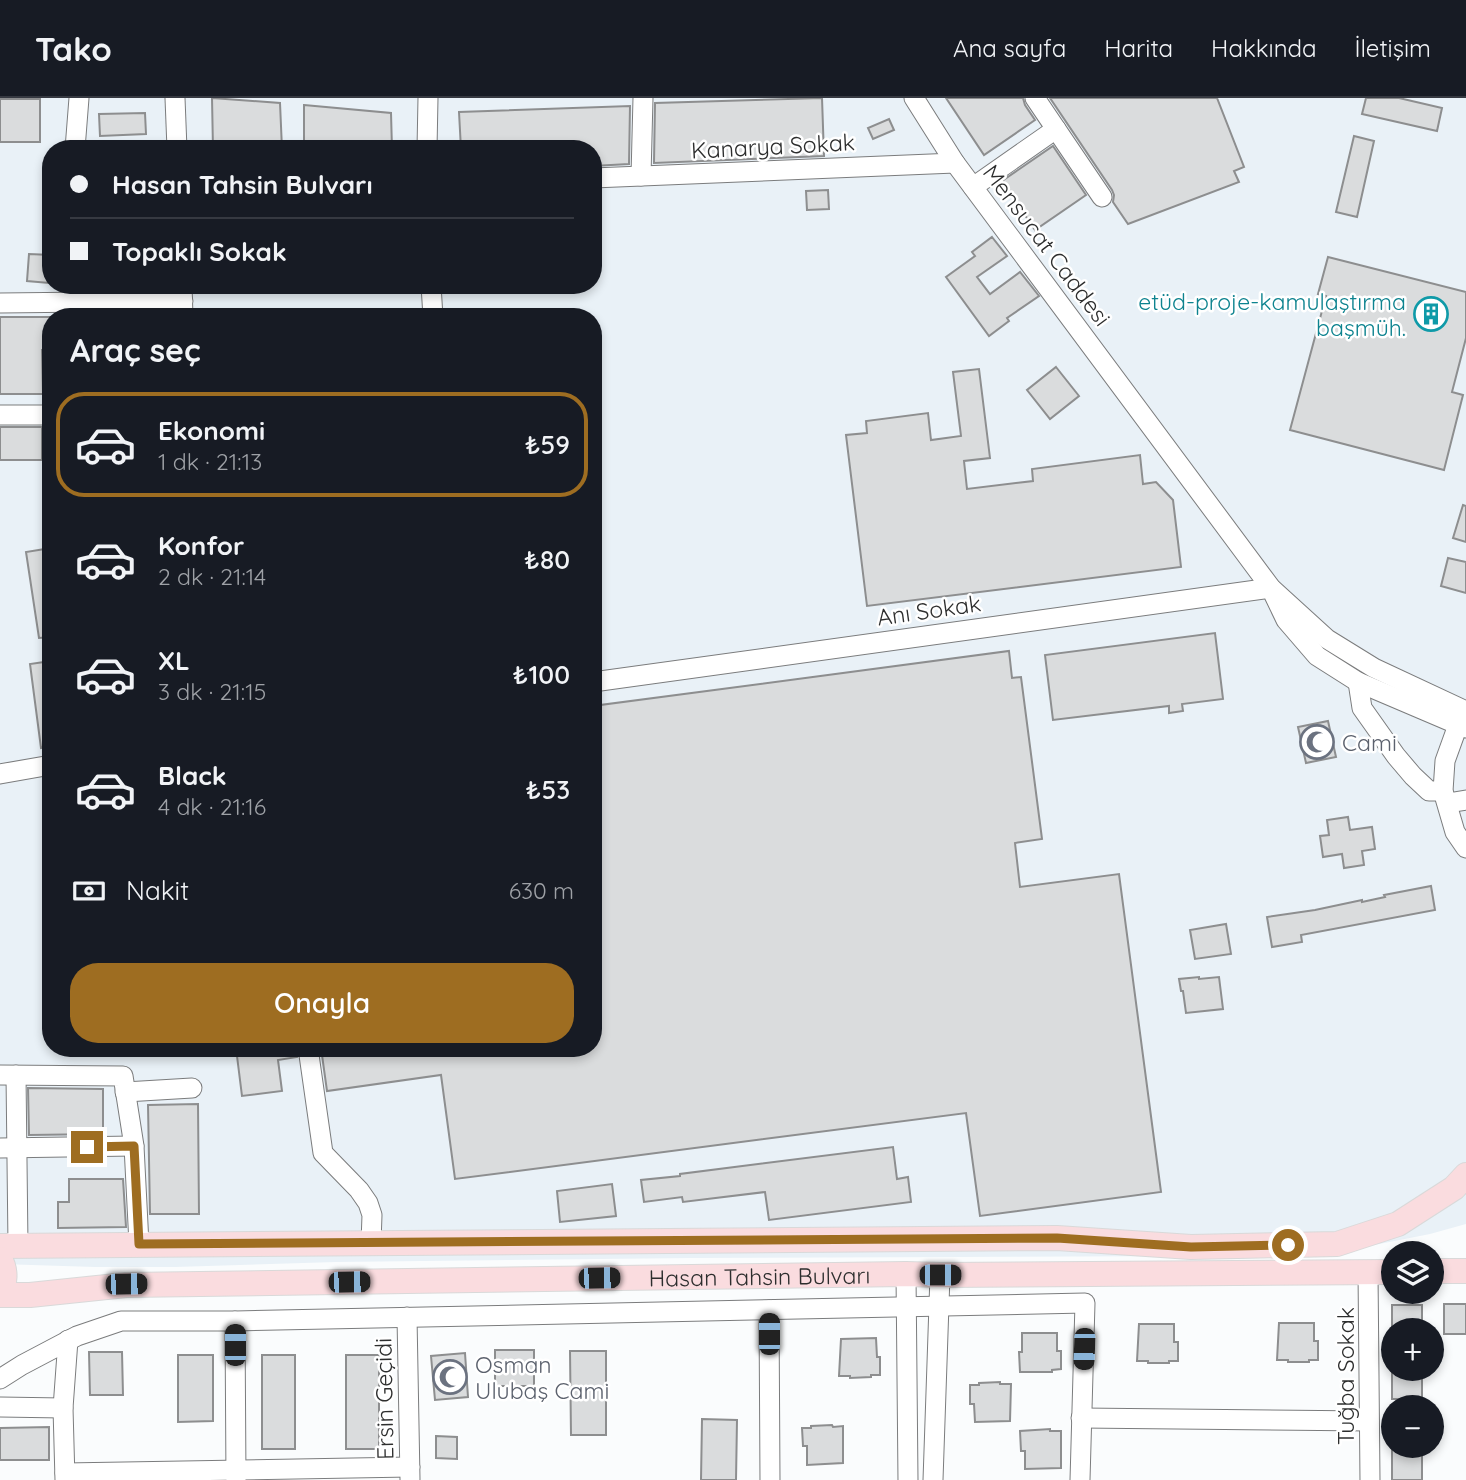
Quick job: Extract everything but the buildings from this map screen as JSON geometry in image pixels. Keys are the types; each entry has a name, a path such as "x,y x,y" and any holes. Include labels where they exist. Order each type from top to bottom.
{"main road":[{"name":"Hasan Tahsin Bulvarı","path":"6,1251 139,1244 1057,1238 1191,1247 1337,1244 1398,1224 1454,1188 1466,1175"},
{"path":"905,1274 910,1260 919,1255 1026,1254 1057,1238"},
{"path":"0,1295 4,1284 6,1251"},
{"path":"1444,1271 1466,1271"},
{"name":"Hasan Tahsin Bulvarı","path":"0,1295 30,1295 126,1284 905,1274 1381,1272"}],"street":[{"path":"76,140 79,98"},
{"path":"175,98 177,140"},
{"path":"427,140 428,98"},
{"path":"641,176 643,98"},
{"name":"Mensucat Caddesi","path":"914,98 955,163 1271,587 1327,639 1463,721"},
{"path":"1035,98 1102,197"},
{"path":"973,187 1056,129"},
{"name":"Kanarya Sokak","path":"602,178 955,163"},
{"path":"0,303 64,294 183,301"},
{"path":"0,415 42,415"},
{"name":"Mensucat Caddesi","path":"1271,587 1286,620 1317,656 1358,682 1463,721"},
{"name":"Anı Sokak","path":"602,681 1271,587"},
{"path":"1358,682 1362,708 1396,756 1429,791 1452,798"},
{"path":"1462,837 1445,761 1463,721"},
{"path":"0,774 42,767"},
{"path":"309,1057 323,1153 368,1203 372,1215 372,1243"},
{"path":"6,1251 8,1075 123,1076 134,1146 139,1244"},
{"path":"125,1092 192,1088"},
{"path":"8,1148 134,1146"},
{"name":"Tuğba Sokak","path":"1368,1272 1370,1480"},
{"path":"905,1274 908,1480"},
{"path":"933,1480 940,1275"},
{"path":"0,1379 9,1367 77,1336 121,1321 235,1321 1085,1303 1080,1480"},
{"path":"769,1310 770,1480"},
{"name":"Ersin Geçidi","path":"407,1317 410,1473"},
{"path":"235,1321 236,1475"},
{"path":"68,1340 63,1408 65,1477 410,1473"},
{"path":"0,1407 63,1408"},
{"path":"1082,1418 1369,1421"}],"shaded area":[{"path":"0,98 1466,98 1466,1224 1359,1248 1193,1256 691,1258 336,1262 175,1267 0,1264"}],"place":[{"name":"etüd-proje-kamulaştırma başmüh.","path":"1431,314"},
{"name":"Cami","path":"1317,742"},
{"name":"Osman Ulubaş Cami","path":"450,1377"}],"route":[{"path":"87,1147 134,1146 139,1244 1057,1238 1191,1247 1288,1245"}]}
